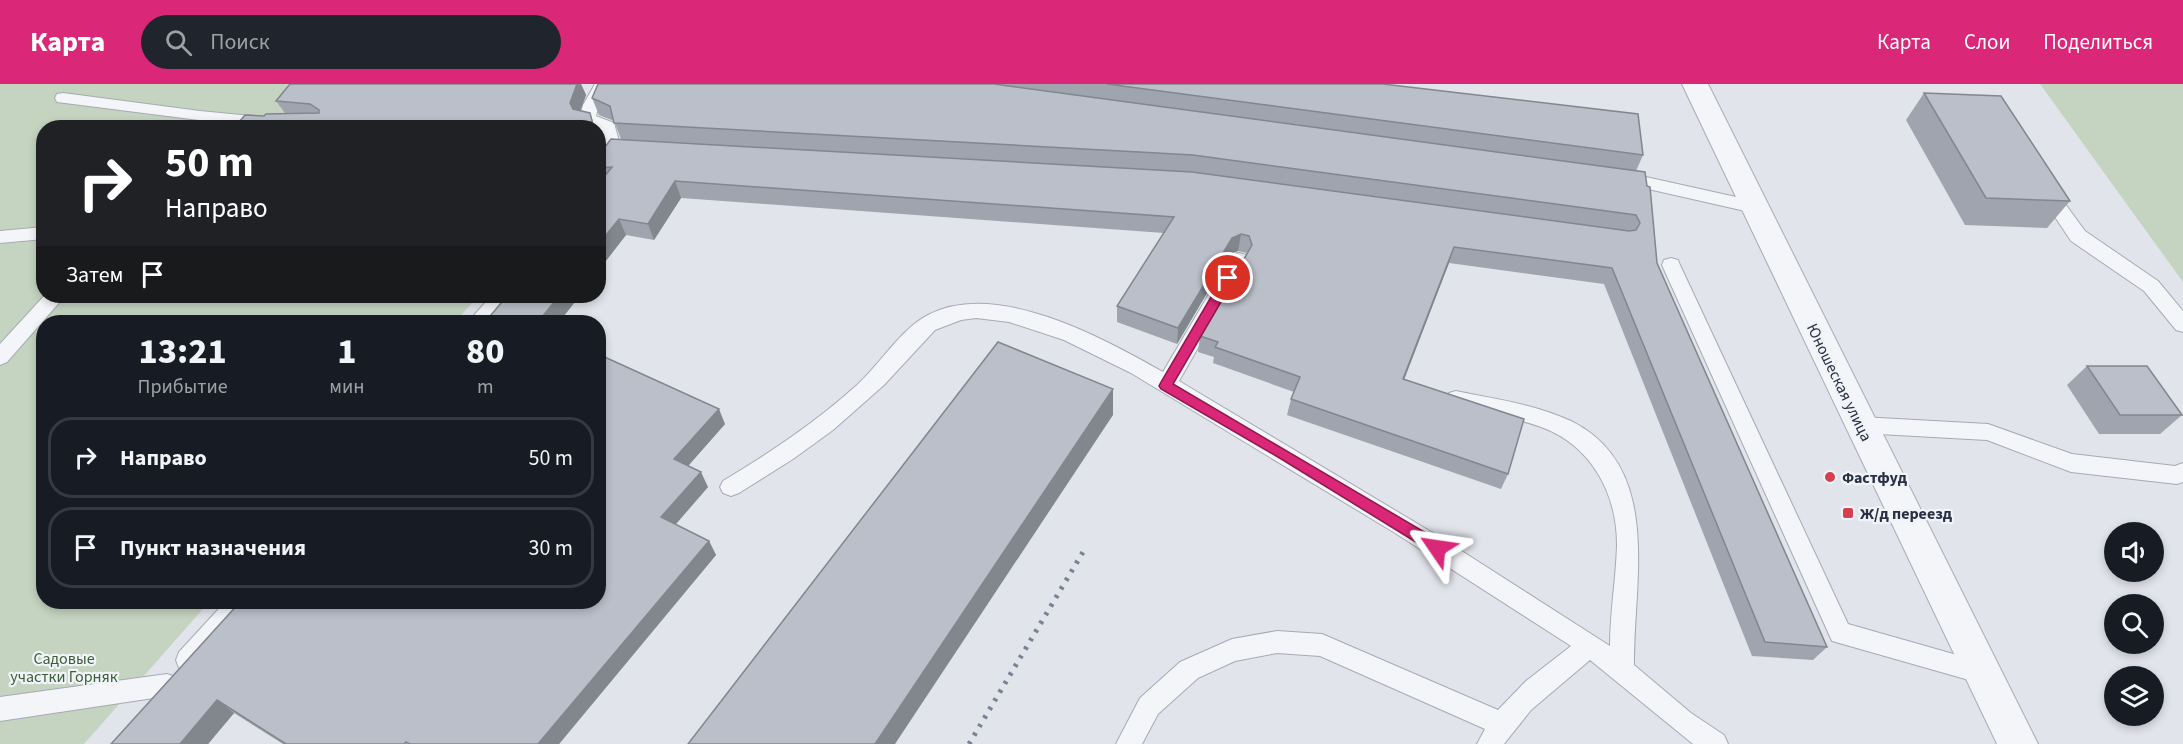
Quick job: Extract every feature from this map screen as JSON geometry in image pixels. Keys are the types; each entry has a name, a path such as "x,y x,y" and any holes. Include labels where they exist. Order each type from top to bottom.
{"street":[{"name":"Юношеская улица","path":"1695,84 2018,744"}],"lane":[{"path":"579,88 601,87"},
{"path":"590,120 587,119 591,105 601,87"},
{"path":"63,98 196,120"},
{"path":"606,146 646,148"},
{"path":"2035,174 2079,236 2151,286 2183,325"},
{"path":"1605,175 1629,178 1754,207"},
{"path":"0,237 36,234"},
{"path":"1166,386 1239,260"},
{"path":"1671,265 1840,633 1983,673"},
{"path":"38,315 49,303"},
{"path":"484,315 495,303"},
{"path":"731,487 790,450 834,418 882,373 915,334 928,324 942,317 964,311 983,310 1003,314 1053,328 1115,355 1380,512 1590,645 1622,669 1667,711 1715,744"},
{"path":"0,357 36,317"},
{"path":"1436,395 1547,420 1570,430 1602,458 1620,494 1627,517 1629,538 1622,611 1622,669"},
{"path":"1861,425 1988,432 2071,463 2177,475 2183,472"},
{"path":"145,710 232,609"},
{"path":"1129,744 1149,706 1189,670 1232,650 1277,642 1322,645 1496,734 1516,706 1590,645"},
{"path":"0,710 167,685"}],"green space":[{"name":"Садовые участки Горняк","path":"0,84 315,84 290,114 278,120 36,120 36,303 472,303 461,315 36,315 36,609 203,609 84,744 0,744"},
{"path":"2040,84 2183,84 2183,282 2175,271"}],"building":[{"path":"290,84 577,84 570,103 573,109 590,113 592,120 241,120 245,115 319,113 319,110 310,104 276,101"},
{"path":"598,84 994,84 1645,172 1647,186 1650,187 1657,263 1827,647 1765,642 1612,268 1454,247 1403,379 1524,419 1508,474 1291,399 1300,377 1215,347 1218,342 1200,336 1252,245 1249,236 1241,234 1232,238 1178,328 1117,306 1174,217 675,181 648,224 619,219 606,235 606,174 612,167 606,167 606,146 611,139 1192,172 1629,231 1636,230 1640,223 1636,215 1193,155 614,123 610,106 592,98"},
{"path":"1107,84 1383,84 1638,114 1643,155"},
{"path":"1924,93 2001,96 2070,201 1986,198"},
{"path":"501,303 553,303 544,315 491,315"},
{"path":"998,342 1113,389 875,744 688,744"},
{"path":"606,358 719,409 674,459 701,472 661,517 709,541 538,744 410,744 406,742 404,744 286,744 217,700 180,744 111,744 234,609 606,609"},
{"path":"2087,366 2147,366 2182,415 2120,415"}],"railway":[{"path":"969,744 1083,552"}],"place":[{"name":"Фастфуд","path":"1830,477"},
{"name":"Ж/д переезд","path":"1848,513"}],"route":[{"path":"1228,278 1166,386 1283,453 1437,548"}]}
